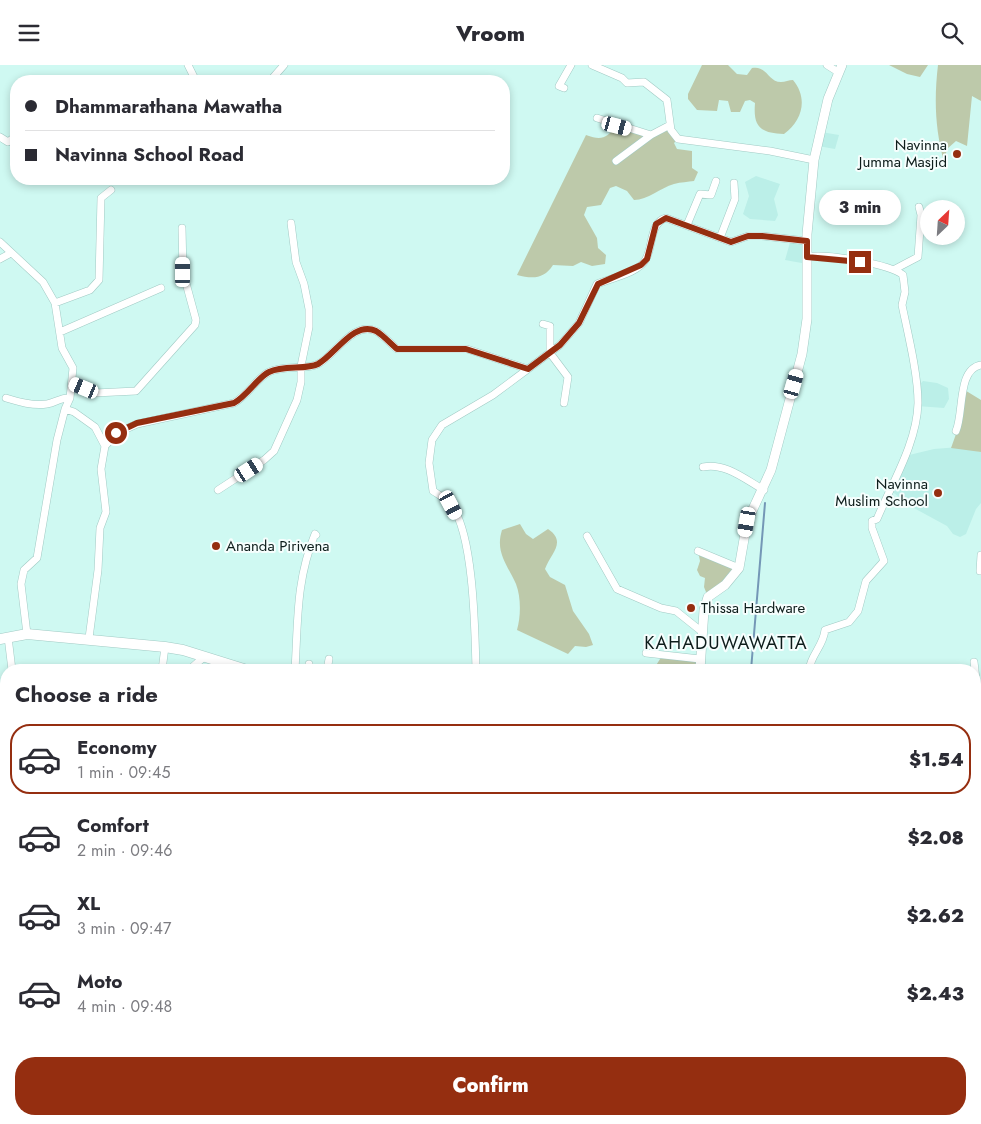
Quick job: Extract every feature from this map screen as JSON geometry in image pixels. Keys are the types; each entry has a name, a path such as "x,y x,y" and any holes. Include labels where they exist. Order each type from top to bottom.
{"main road":[{"path":"4,638 27,634 89,638 165,647 227,664"}],"street":[{"path":"275,75 284,65"},
{"path":"564,88 560,87 561,81 571,65"},
{"path":"592,65 622,78 627,83 644,82 666,100 671,130 678,139 770,151 814,160"},
{"path":"700,664 701,631 708,597 725,585 739,568 747,522 764,490 771,470 806,337 807,241 814,160 828,99 840,69 827,65"},
{"path":"597,118 650,135"},
{"path":"616,161 650,135 670,125"},
{"path":"687,225 700,194 711,195 716,181"},
{"path":"720,238 735,199 734,183"},
{"path":"54,303 90,290 99,280 101,198 111,190"},
{"path":"895,269 918,257 921,215 919,207"},
{"path":"476,664 471,575 466,543 458,518 451,505 433,491 428,463 432,440 442,425 493,395 560,345 579,323 598,284 634,269 647,259 656,224 661,219 666,218 731,242 748,236 807,241"},
{"path":"218,490 264,460 274,451 297,400 301,382 300,366 309,327 309,309 304,284 296,262 291,223"},
{"path":"72,383 95,393 136,391 191,332 196,320 183,272 182,228"},
{"path":"0,242 43,282 54,303 62,348 73,368 70,397 64,409 37,558 24,570 21,584 27,634"},
{"path":"0,259 11,253"},
{"path":"807,257 846,260 895,269 903,275 904,292 902,305 909,338 918,402 912,436 877,519 872,521 872,528 884,561 866,581 858,611 849,622 825,630 824,640 820,648 814,652 811,664"},
{"path":"60,332 161,288"},
{"path":"543,324 550,326 550,353 568,377 564,403"},
{"path":"89,638 98,570 100,528 106,512 101,469 105,446 116,433 137,423 234,403 246,396 267,373 321,363 351,336 362,329 376,331 397,349 466,349 528,369"},
{"path":"956,431 960,423 963,389 969,372 975,366 981,365"},
{"path":"6,398 25,404 47,404 64,397 70,397"},
{"path":"64,409 74,412 95,427 105,446"},
{"path":"703,467 717,466 731,471 764,490"},
{"path":"295,664 300,581 305,557 316,535"},
{"path":"587,536 617,589 662,608 676,611 701,631"},
{"path":"698,551 739,568"},
{"path":"980,571 981,555"},
{"path":"4,638 10,664"},
{"path":"163,664 165,647"},
{"path":"646,653 700,659"},
{"path":"196,664 204,657"},
{"path":"328,664 329,659"}],"shaded area":[{"path":"821,132 839,135 835,149 818,146"},
{"path":"756,176 780,184 774,199 778,215 775,221 750,219 743,214 749,196 745,182"},
{"path":"791,239 807,241 807,264 785,260"},
{"path":"923,381 937,383 948,388 949,399 944,408 917,406 916,388"},
{"name":"Navinna Muslim School","path":"959,447 981,452 981,503 976,509 966,534 960,537 953,534 947,526 912,507 890,490 905,456 934,449"}],"green space":[{"path":"702,65 728,65 737,74 747,75 752,68 757,68 777,81 793,80 801,94 802,101 796,122 784,134 764,130 757,123 755,103 750,100 745,101 740,112 731,112 728,101 719,100 717,111 697,110 688,99 688,94"},
{"path":"889,65 928,65 920,77 907,74"},
{"path":"938,65 981,65 981,101 972,96 967,146 956,141 947,149 944,162 936,114"},
{"path":"670,125 678,139 674,143 677,149 692,151 692,168 698,172 694,181 674,184 644,198 634,200 627,191 616,186 610,188 601,205 587,207 584,215 597,238 598,248 606,255 605,264 592,266 581,262 573,266 553,265 550,270 538,277 517,275 586,135 600,138 610,133 617,126 651,135"},
{"path":"963,389 981,400 981,452 951,448 960,423"},
{"path":"520,524 526,534 533,539 548,529 554,534 557,543 556,548 545,569 550,577 565,585 573,611 589,634 593,645 586,647 575,646 568,654 517,630 520,613 519,595 516,584 503,558 500,538 502,530"},
{"path":"698,551 739,568 708,597 704,587 705,578 700,576 697,570 700,561"},
{"path":"662,656 700,659 700,664 657,664"}],"waterway":[{"path":"752,664 765,503"}],"place":[{"name":"Navinna Jumma Masjid","path":"957,154"},
{"name":"Navinna Muslim School","path":"938,493"},
{"name":"Ananda Pirivena","path":"216,546"},
{"name":"Thissa Hardware","path":"691,608"}],"district":[{"name":"KAHADUWAWATTA","path":"726,643"}],"route":[{"path":"116,433 137,423 234,403 246,396 267,373 279,369 321,363 351,336 362,329 376,331 397,349 408,351 466,349 494,356 528,369 560,345 579,323 598,284 634,269 647,259 656,224 661,219 666,218 731,242 748,236 807,241 807,257 825,257 860,262"}]}
